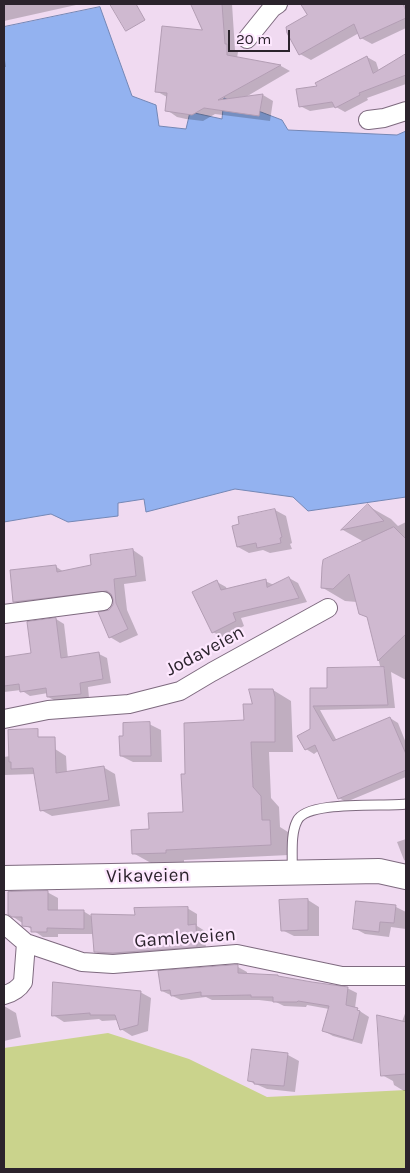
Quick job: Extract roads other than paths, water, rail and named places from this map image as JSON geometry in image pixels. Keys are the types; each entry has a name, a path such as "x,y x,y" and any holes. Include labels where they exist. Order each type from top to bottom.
{"main road":[{"name":"Vikaveien","path":"4,878 379,871 406,877"}],"street":[{"path":"247,39 272,8 278,4"},
{"path":"368,120 384,118 406,111"},
{"path":"4,614 103,601"},
{"name":"Jodaveien","path":"4,719 48,710 130,704 180,690 328,608"},
{"name":"Gamleveien","path":"4,924 26,943 82,962 113,964 237,954 342,976 406,976"},
{"path":"4,995 13,992 23,982 26,943"}],"lane":[{"path":"292,874 294,827 298,818 307,812 337,806 406,804"}],"water":[{"path":"100,7 132,96 156,105 159,126 186,129 190,112 222,119 224,98 282,120 288,130 397,135 406,131 406,497 308,511 293,497 235,489 146,512 144,499 118,503 118,516 68,522 51,514 4,522 4,27"}]}
